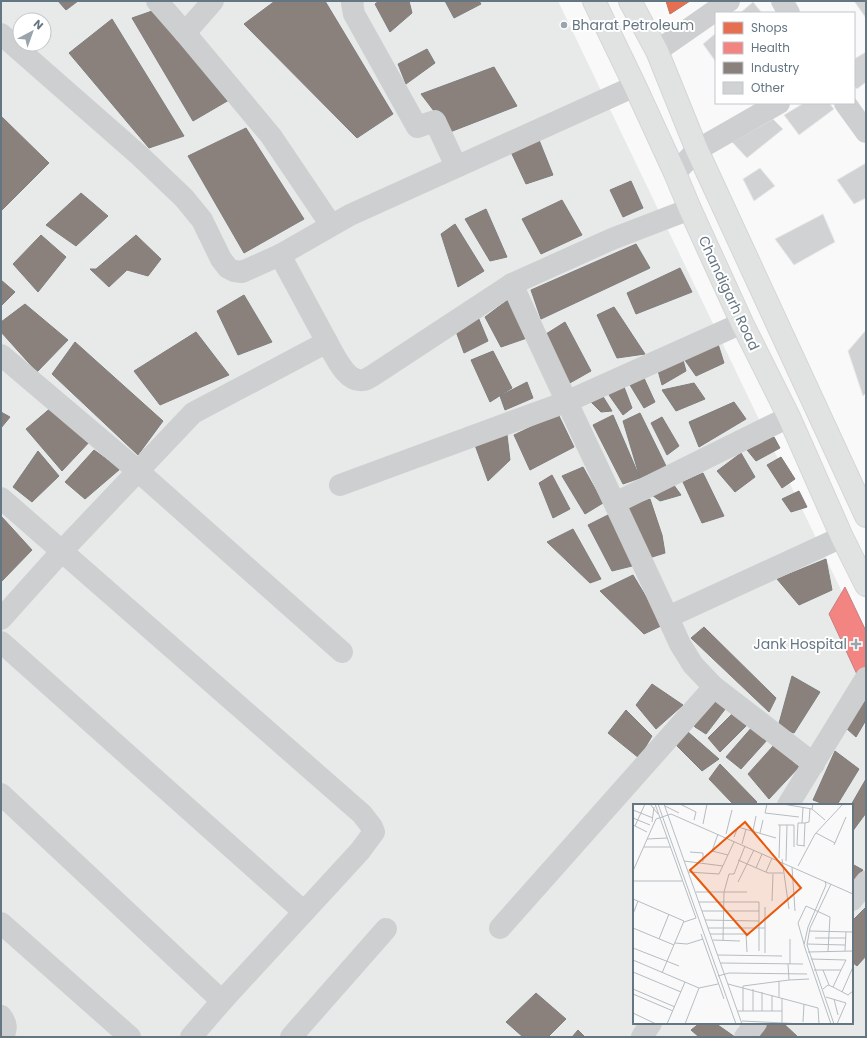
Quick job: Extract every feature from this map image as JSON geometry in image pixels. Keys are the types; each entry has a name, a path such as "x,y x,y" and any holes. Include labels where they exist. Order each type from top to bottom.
{"main road":[{"name":"Chandigarh Road","path":"594,1 635,86 742,323 789,416 842,537 866,585"},
{"path":"630,1 657,51 697,150 866,516"}],"street":[{"path":"157,1 271,136 331,225"},
{"path":"185,33 214,1"},
{"path":"353,1 354,14 418,127 435,121 456,166"},
{"path":"657,51 730,1"},
{"path":"782,1 788,12"},
{"path":"1,34 140,156 184,198 202,220 228,268 234,271 242,272 280,255 350,215 635,86"},
{"path":"675,174 697,150 777,104"},
{"path":"846,104 866,132"},
{"path":"280,255 327,342 344,370 352,378 364,380 512,284 612,239 690,210"},
{"path":"512,284 680,644 694,665 714,687 814,764"},
{"path":"340,485 566,402 742,323"},
{"path":"1,619 62,551 193,413 327,342"},
{"path":"1,354 138,471 342,652"},
{"path":"615,503 789,416"},
{"path":"1,498 362,814 372,826 374,832 370,840 222,1001 191,1037"},
{"path":"668,617 842,537"},
{"path":"1,642 304,912"},
{"path":"789,804 866,678"},
{"path":"500,928 714,687"},
{"path":"1,794 222,1001"},
{"path":"853,899 866,882"},
{"path":"1,923 130,1037"},
{"path":"291,1037 386,929"},
{"path":"1,1016 6,1024 3,1037"},
{"path":"642,1037 650,1024"},
{"path":"745,1037 755,1024"}],"shaded area":[{"path":"1,1 558,1 866,642 866,1037 1,1037"}],"building: Shops":[{"path":"666,1 690,1 670,14"}],"building: Health":[{"path":"845,587 866,631 866,673 861,683 829,614"}],"building: Industry":[{"path":"58,1 78,1 66,10"},
{"path":"275,1 325,1 393,114 357,138 244,24"},
{"path":"379,1 409,1 412,13 390,32 375,4"},
{"path":"445,1 479,1 481,4 454,18"},
{"path":"155,10 229,100 193,121 132,18"},
{"path":"112,19 184,136 149,148 69,53"},
{"path":"427,49 435,63 406,84 398,64"},
{"path":"494,67 517,106 450,132 421,94"},
{"path":"2,117 49,163 1,211 1,118"},
{"path":"246,128 304,219 244,253 188,156"},
{"path":"539,140 553,175 526,184 511,152"},
{"path":"631,181 643,208 623,217 610,190"},
{"path":"81,193 108,216 76,246 46,225"},
{"path":"562,200 582,235 541,254 522,219"},
{"path":"486,209 507,257 490,261 465,219"},
{"path":"455,224 484,271 458,287 441,234"},
{"path":"41,235 66,257 38,292 13,264"},
{"path":"136,235 161,259 148,276 127,270 109,287 90,269 96,269"},
{"path":"636,244 650,268 541,319 531,290"},
{"path":"680,268 692,292 636,314 627,293"},
{"path":"1,280 15,292 1,306"},
{"path":"244,295 272,342 238,355 217,311"},
{"path":"509,299 527,338 501,347 485,317"},
{"path":"25,304 68,340 37,372 1,332 1,322"},
{"path":"614,307 645,354 617,358 597,315"},
{"path":"478,317 488,341 464,353 454,326"},
{"path":"565,322 591,371 568,384 546,334"},
{"path":"196,332 229,375 160,405 134,371"},
{"path":"75,342 163,421 138,455 52,374"},
{"path":"718,344 724,363 696,376 682,356"},
{"path":"493,351 512,388 490,402 471,360"},
{"path":"682,356 686,371 662,385 657,367"},
{"path":"643,376 655,402 644,408 630,385"},
{"path":"527,382 533,398 505,410 500,396"},
{"path":"694,383 705,399 676,411 662,390"},
{"path":"624,387 632,408 623,415 609,395 610,392"},
{"path":"602,395 612,411 601,412 589,400"},
{"path":"734,402 746,419 699,447 689,422"},
{"path":"53,406 93,438 62,471 26,429"},
{"path":"1,412 10,417 1,428"},
{"path":"640,413 666,466 640,478 623,421"},
{"path":"558,414 574,447 530,470 514,435"},
{"path":"613,415 640,478 623,484 593,425"},
{"path":"662,417 679,446 667,455 651,423"},
{"path":"507,435 510,460 488,481 475,445"},
{"path":"774,437 780,448 756,461 743,445"},
{"path":"94,450 120,469 85,499 65,482"},
{"path":"38,451 59,476 32,502 13,487"},
{"path":"741,453 755,477 735,492 717,471"},
{"path":"781,457 795,479 782,488 767,465"},
{"path":"583,467 603,503 585,514 562,476"},
{"path":"703,473 724,516 702,523 683,482"},
{"path":"552,475 570,509 553,518 539,483"},
{"path":"673,484 681,495 660,501 652,495"},
{"path":"799,491 807,507 791,512 782,499"},
{"path":"650,499 662,535 665,553 649,558 626,508"},
{"path":"610,514 632,566 612,571 588,525"},
{"path":"1,516 32,550 1,582"},
{"path":"573,529 601,579 590,583 547,542"},
{"path":"826,559 832,590 799,605 777,579"},
{"path":"633,575 663,625 644,634 600,591"},
{"path":"704,627 776,698 769,712 691,638"},
{"path":"792,676 820,692 794,733 778,727"},
{"path":"652,684 683,705 656,729 636,705"},
{"path":"866,693 866,720 856,737 846,728"},
{"path":"713,697 726,708 706,734 693,724"},
{"path":"626,710 652,736 639,758 608,733"},
{"path":"733,713 748,724 720,752 708,738"},
{"path":"753,726 768,739 741,769 726,757"},
{"path":"688,732 719,759 702,771 675,744"},
{"path":"774,745 799,767 769,799 748,774"},
{"path":"835,751 859,769 838,804 823,804 813,800"},
{"path":"720,764 757,802 754,804 733,804 709,779"},
{"path":"866,779 866,813 853,831 853,804 852,804"},
{"path":"853,865 863,870 853,883"},
{"path":"865,908 866,956 857,966 853,963 853,920"},
{"path":"536,993 566,1019 548,1037 523,1037 506,1022"},
{"path":"699,1024 716,1024 735,1037 699,1037 691,1030"},
{"path":"767,1024 784,1024 798,1037 758,1037 757,1036"},
{"path":"578,1030 585,1037 572,1037"}],"building: Other":[{"path":"854,1 866,1 866,18"},
{"path":"753,2 761,12 741,12"},
{"path":"715,34 715,61 703,44"},
{"path":"866,52 866,82 857,89 855,87 855,58"},
{"path":"802,104 830,104 834,109 799,135 784,115"},
{"path":"773,119 783,129 747,158 732,142"},
{"path":"866,163 866,198 854,204 837,180"},
{"path":"760,168 775,186 754,201 743,179"},
{"path":"823,214 835,242 794,265 775,239"},
{"path":"866,330 866,393 863,396 848,351"}],"place":[{"name":"Bharat Petroleum","path":"564,25"},
{"name":"Jank Hospital","path":"856,644"}]}
